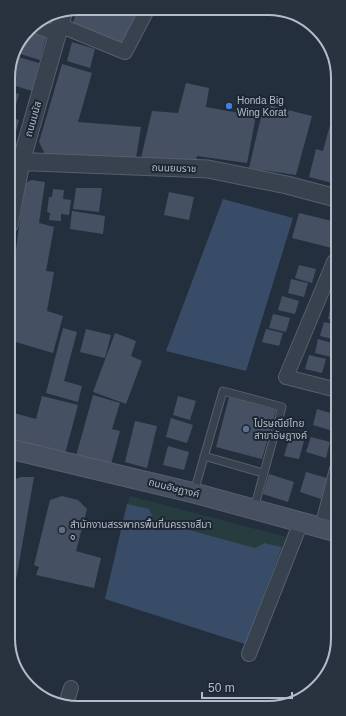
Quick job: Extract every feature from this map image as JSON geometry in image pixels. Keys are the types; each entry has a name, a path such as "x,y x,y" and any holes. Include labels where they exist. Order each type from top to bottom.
{"main road":[{"name":"ถนนอัษฎางค์","path":"15,451 194,492 330,530"}],"street":[{"path":"45,25 60,24 126,52 144,15"},
{"name":"ถนนมนัส","path":"15,162 60,24"},
{"name":"ถนนยมราช","path":"15,162 208,169 287,185 331,197"},
{"path":"331,269 286,377 331,388"},
{"path":"249,654 301,522"},
{"path":"67,700 71,688"}],"lane":[{"path":"194,492 223,391 282,407 254,509"},
{"path":"204,456 263,473"}],"green space":[{"path":"130,496 286,537 282,547 264,543 255,548 154,520 127,504"}],"water":[{"path":"223,199 293,218 246,371 166,351"},
{"path":"127,504 149,509 154,520 255,548 264,543 282,547 245,644 105,599"}],"building":[{"path":"75,15 138,15 123,46 72,25"},
{"path":"35,33 46,37 40,60 20,54 28,40"},
{"path":"72,42 95,49 90,68 67,61"},
{"path":"19,57 39,63 32,91 15,86 15,74"},
{"path":"62,64 92,73 78,122 141,127 136,158 45,154 39,142"},
{"path":"186,83 209,88 206,107 256,116 247,163 197,156 196,163 141,158 152,111 178,113"},
{"path":"15,93 19,94 15,108"},
{"path":"264,104 312,116 296,175 249,168"},
{"path":"15,119 19,120 15,135"},
{"path":"331,121 331,183 309,177 316,149 323,151"},
{"path":"31,180 45,182 39,223 54,227 46,271 54,272 47,311 63,316 53,353 15,342 15,257 26,183"},
{"path":"76,188 102,188 99,212 73,209"},
{"path":"53,189 64,190 63,199 71,200 69,215 61,214 61,221 49,220 50,213 47,212 49,197 52,197"},
{"path":"169,192 194,197 189,220 164,215"},
{"path":"72,211 105,216 103,234 70,229"},
{"path":"299,213 331,221 331,248 292,238"},
{"path":"299,265 316,269 312,283 295,278"},
{"path":"291,279 308,283 304,297 288,293"},
{"path":"282,296 299,301 295,314 278,310"},
{"path":"331,305 331,320 328,319"},
{"path":"273,314 290,318 286,332 269,328"},
{"path":"324,322 331,324 331,339 320,336"},
{"path":"63,328 77,332 64,381 82,386 78,402 46,393"},
{"path":"86,329 111,335 105,358 80,352"},
{"path":"266,329 283,333 279,346 262,342"},
{"path":"115,333 136,341 131,356 142,361 126,404 93,392"},
{"path":"318,339 331,343 331,357 315,353"},
{"path":"309,355 326,359 322,373 305,369"},
{"path":"93,395 120,403 112,429 120,431 111,464 76,456"},
{"path":"42,396 78,405 65,454 15,441 15,413 36,419"},
{"path":"178,396 196,401 190,420 173,415"},
{"name":"ไปรษณีย์ไทย สาขาอัษฎางค์","path":"229,397 276,410 262,459 216,447"},
{"path":"317,409 331,413 331,430 313,425"},
{"path":"171,418 193,425 187,443 166,437"},
{"path":"135,421 157,426 147,468 125,462"},
{"path":"291,433 305,437 299,459 284,456"},
{"path":"311,437 330,442 326,458 306,452"},
{"path":"168,446 189,452 184,470 163,465"},
{"path":"306,472 327,478 321,499 300,492"},
{"path":"269,474 294,482 288,502 263,494"},
{"path":"21,477 34,477 15,586 15,479"},
{"name":"สำนักงานสรรพากรพื้นที่นครราชสีมา ๑","path":"62,496 78,500 87,509 76,551 101,558 94,588 36,575 39,567 34,565 50,500"}],"place":[{"name":"Honda Big Wing Korat","path":"229,106"},
{"name":"ไปรษณีย์ไทย สาขาอัษฎางค์","path":"246,429"},
{"name":"สำนักงานสรรพากรพื้นที่นครราชสีมา ๑","path":"62,530"}]}
